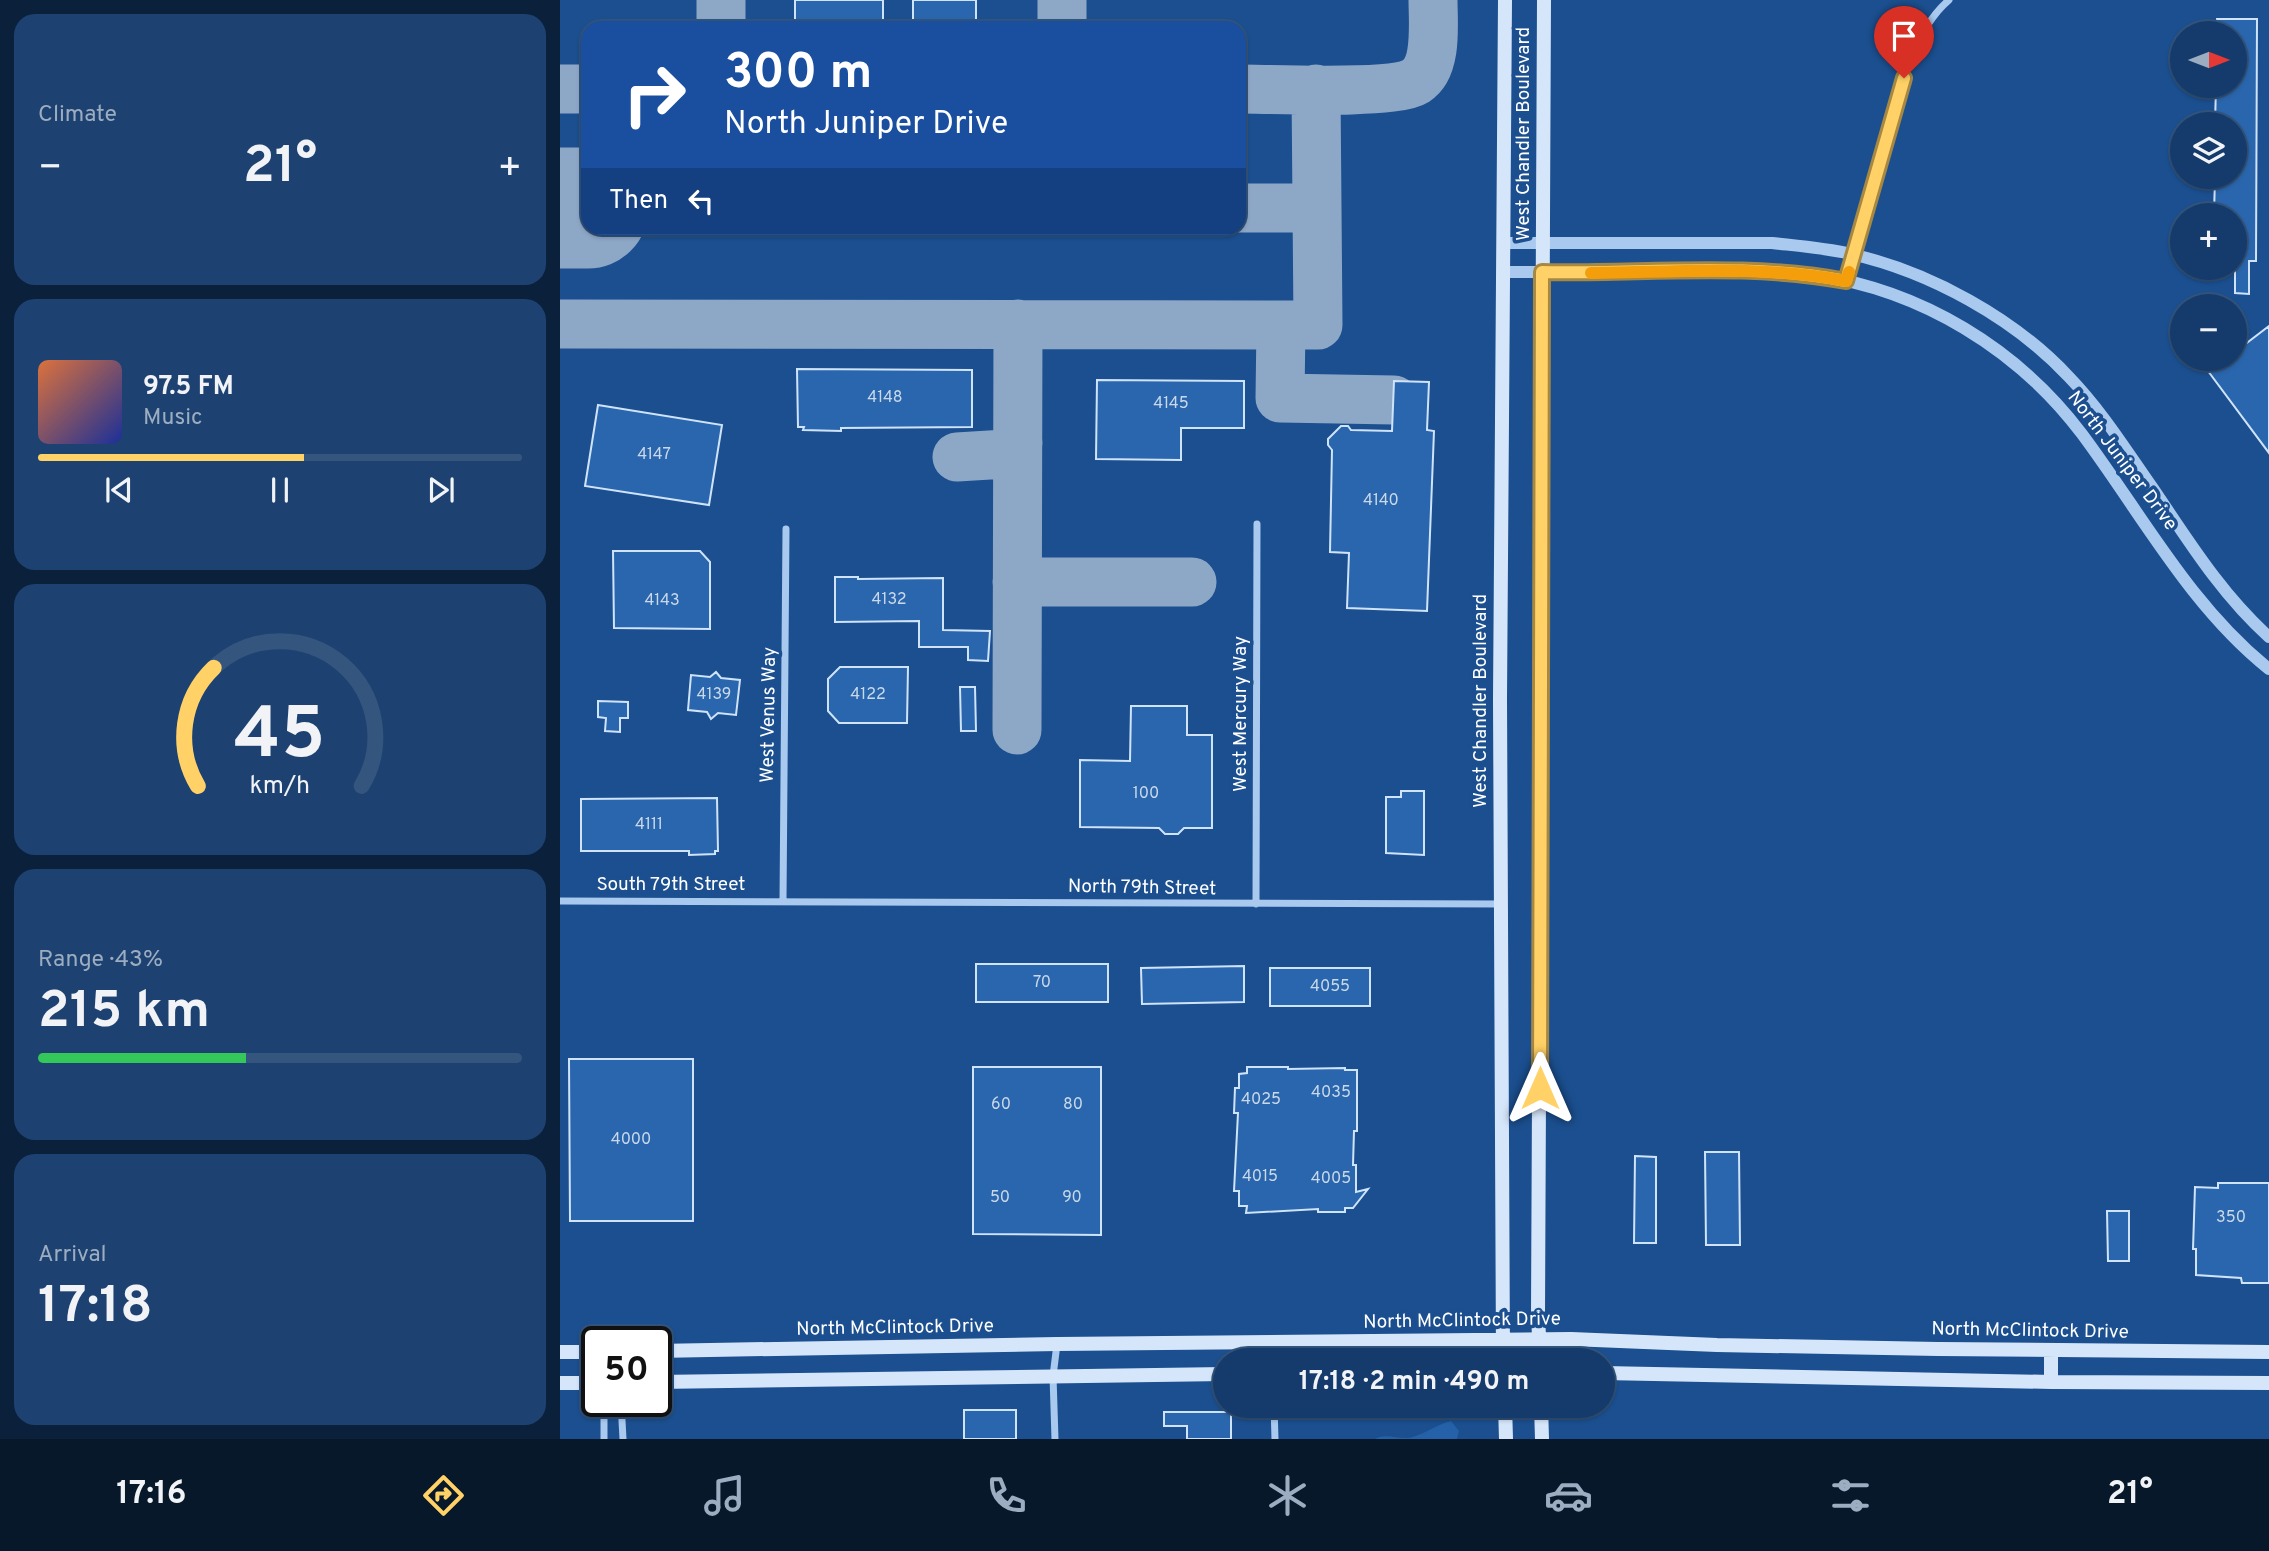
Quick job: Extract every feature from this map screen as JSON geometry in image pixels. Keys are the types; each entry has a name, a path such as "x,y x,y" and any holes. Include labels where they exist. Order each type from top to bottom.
{"main road":[{"name":"West Chandler Boulevard","path":"1503,1348 1501,904 1505,0"},
{"name":"West Chandler Boulevard","path":"1539,1348 1544,0"},
{"name":"North McClintock Drive","path":"672,1351 1539,1340 2051,1351 2269,1352"},
{"path":"2051,1351 2051,1382"},
{"path":"560,1352 581,1352"},
{"path":"1615,1373 2051,1382 2269,1383"},
{"path":"672,1382 1213,1374"},
{"path":"560,1383 581,1383"},
{"path":"1505,1418 1506,1439"},
{"path":"1541,1418 1542,1439"}],"street":[{"path":"1846,281 1909,60 1927,26 1949,0"},
{"name":"North Juniper Drive","path":"1503,243 1772,243 1817,247 1853,254 1924,278 1951,291 2010,326 2052,359 2097,409 2221,587 2269,637"},
{"name":"North Juniper Drive","path":"1503,272 1742,271 1816,275 1886,291 1945,317 1971,332 2026,373 2080,432 2194,592 2242,646 2269,669"},
{"name":"West Mercury Way","path":"1256,904 1257,524"},
{"name":"West Venus Way","path":"783,901 786,529"},
{"name":"South 79th Street","path":"560,901 783,901"},
{"name":"North 79th Street","path":"783,901 1501,904"},
{"path":"1055,1439 1053,1376 1057,1344"},
{"path":"604,1417 604,1439"},
{"path":"622,1417 624,1439"},
{"path":"1274,1418 1275,1439"}],"shaded area":[{"path":"1451,1421 1459,1431 1457,1439 1375,1439 1383,1436 1413,1437"}],"building":[{"path":"795,0 883,0 883,21 795,21"},
{"path":"913,0 976,0 976,21 913,21"},
{"path":"2257,19 2256,261 2249,261 2249,294 2235,293 2235,280 2247,280 2247,203 2214,203 2215,189 2247,189 2247,112 2215,112 2216,98 2247,98 2247,21 2217,21"},
{"path":"2269,326 2269,453 2208,371 2247,371 2247,343"},
{"path":"797,369 972,370 972,427 803,430 804,427 798,427"},
{"path":"1097,380 1244,381 1244,428 1181,428 1181,460 1096,459"},
{"path":"1394,381 1429,382 1427,430 1434,431 1427,611 1347,608 1349,553 1330,552 1332,450 1328,439 1341,426 1348,426 1351,430 1392,431"},
{"path":"598,405 722,425 709,505 585,486"},
{"path":"613,551 700,551 710,562 710,629 614,628"},
{"path":"835,577 943,578 943,630 990,631 988,661 968,660 968,647 919,647 919,621 835,622"},
{"path":"840,667 908,667 907,723 839,723 828,711 828,679"},
{"path":"716,672 721,678 740,680 736,715 718,713 711,719 707,712 688,710 691,675 710,677"},
{"path":"960,687 975,687 976,731 961,731"},
{"path":"598,701 628,702 628,718 620,718 620,732 605,731 606,718 598,717"},
{"path":"1131,706 1187,706 1187,735 1212,735 1212,828 1184,828 1178,834 1165,834 1159,828 1080,827 1080,760 1130,761"},
{"path":"1401,791 1424,791 1424,855 1386,853 1386,797 1401,797"},
{"path":"717,798 718,851 715,851 715,854 689,855 689,851 581,851 581,799"},
{"path":"976,964 1108,964 1108,1002 976,1002"},
{"path":"1244,966 1244,1002 1142,1004 1141,968"},
{"path":"1270,968 1370,968 1370,1006 1270,1006"},
{"path":"569,1059 693,1059 693,1221 570,1221"},
{"path":"973,1067 1101,1067 1101,1235 973,1234"},
{"path":"1247,1067 1357,1070 1357,1131 1354,1131 1353,1165 1356,1165 1356,1192 1368,1189 1353,1208 1345,1208 1345,1212 1318,1212 1318,1209 1246,1213 1247,1206 1239,1206 1239,1191 1234,1191 1238,1113 1234,1113 1235,1088 1239,1088 1239,1074 1247,1073"},
{"path":"1705,1152 1739,1152 1740,1245 1706,1245"},
{"path":"1635,1156 1656,1157 1656,1243 1634,1243"},
{"path":"2218,1183 2269,1183 2269,1283 2242,1283 2241,1278 2196,1275 2196,1249 2193,1249 2195,1187 2218,1188"},
{"path":"2107,1211 2129,1211 2129,1261 2108,1261"},
{"path":"964,1410 1016,1410 1016,1439 964,1439"},
{"path":"1164,1412 1213,1412 1213,1418 1231,1418 1231,1439 1187,1439 1187,1426 1164,1426"}],"taxiway":[{"path":"721,0 721,21"},
{"path":"1062,0 1062,21"},
{"path":"1246,89 1359,90 1416,81 1428,66 1431,55 1433,0"},
{"path":"560,89 581,89"},
{"path":"560,324 1318,325 1316,89"},
{"path":"1246,208 1317,208"},
{"path":"1017,730 1018,324"},
{"path":"1281,325 1280,398 1394,400"},
{"path":"957,457 1006,454 1018,443"},
{"path":"1017,582 1192,582"}],"runway":[{"path":"560,208 581,208"}],"slow traffic":[{"path":"1591,273 1784,272 1846,281 1849,272"}],"route":[{"path":"1540,1088 1542,272 1784,272 1846,281 1904,78"}]}
